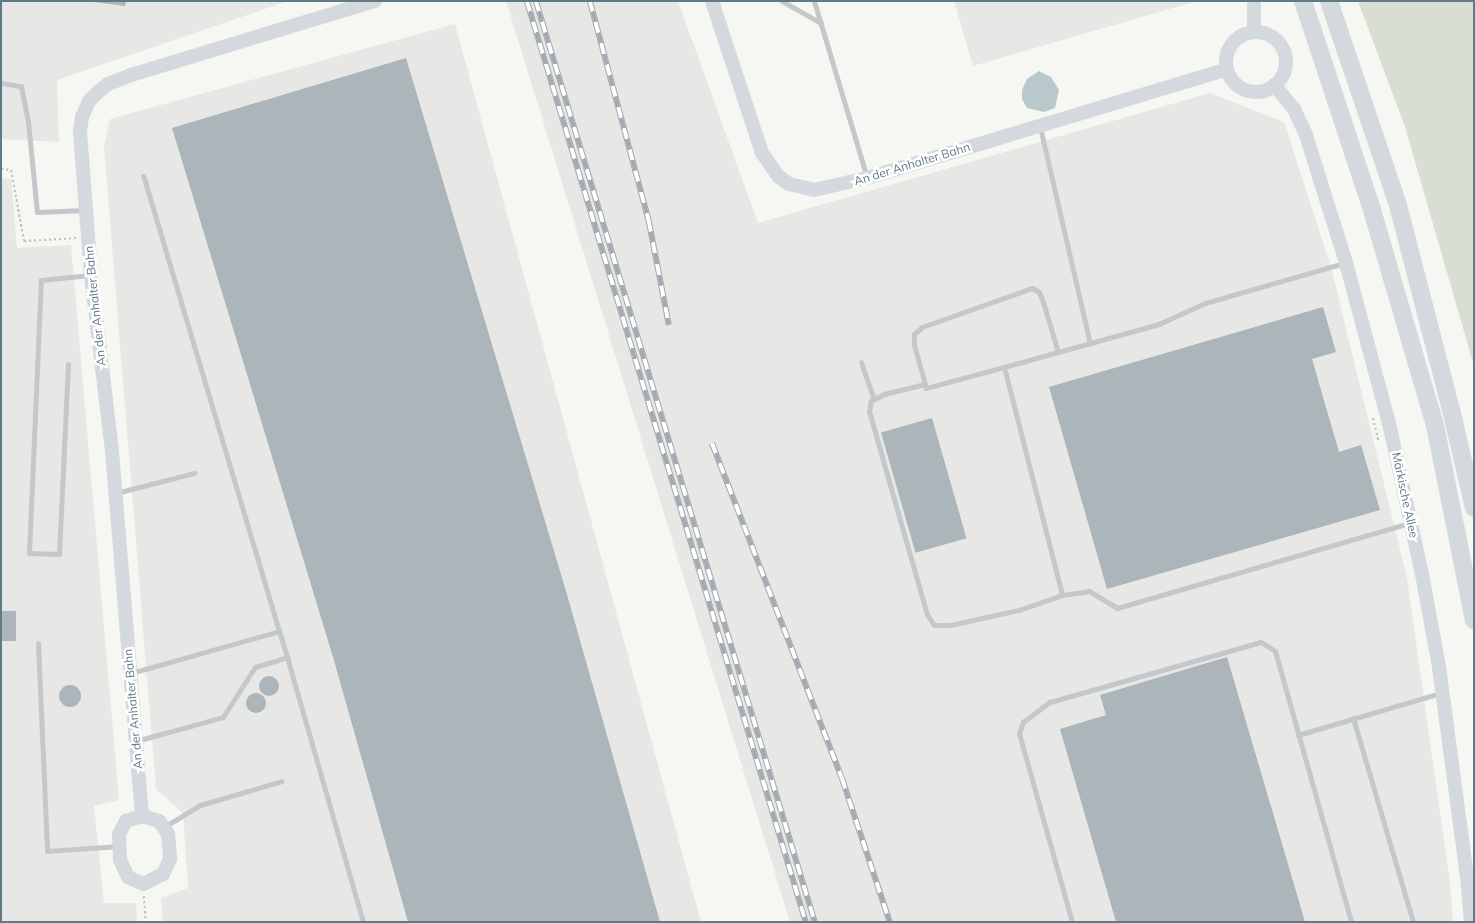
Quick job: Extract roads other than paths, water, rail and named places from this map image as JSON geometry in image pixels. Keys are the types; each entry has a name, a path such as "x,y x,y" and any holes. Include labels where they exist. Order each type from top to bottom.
{"highway":[{"path":"1304,1 1372,210 1434,425 1474,620"},
{"path":"1329,1 1398,206 1454,422 1474,508"}],"street":[{"name":"An der Anhalter Bahn","path":"142,816 115,493 91,275 80,131 82,117 89,101 108,84 131,75 375,1"},
{"name":"An der Anhalter Bahn","path":"712,1 757,139 770,166 778,176 789,184 814,190 867,178 1227,69"},
{"path":"1254,1 1254,32"},
{"path":"1254,32 1272,36 1283,51 1284,69 1274,85 1266,90 1246,90 1231,78 1227,69 1226,60 1232,44 1245,34 1254,32"},
{"name":"Märkische Allee","path":"1274,85 1294,109 1306,135 1346,263 1389,423 1428,605 1443,693 1471,922"},
{"path":"142,816 160,820 168,834 170,859 163,874 143,884 128,877 120,860 119,834 126,821 142,816"}],"lane":[{"path":"782,1 821,23"},
{"path":"814,1 867,178"},
{"path":"1,83 21,86 28,121 37,212 86,210"},
{"path":"1040,125 1047,151 1056,202 1090,343"},
{"path":"143,176 287,657 363,922"},
{"path":"1058,352 1039,292 1032,288 922,328 914,334 914,345 926,388 1004,367 1159,324 1205,303 1346,263"},
{"path":"68,364 59,554 29,552 41,280 91,275"},
{"path":"861,362 874,399"},
{"path":"1004,367 1062,595"},
{"path":"925,384 884,394 871,401 869,411 927,614 934,625 950,625 1020,610 1062,595 1089,591 1117,608 1410,523"},
{"path":"115,493 194,473"},
{"path":"130,674 279,631"},
{"path":"1072,922 1019,734 1023,722 1050,702 1261,642 1275,651 1351,922"},
{"path":"38,643 47,851 120,846"},
{"path":"136,741 223,717 255,666 287,657"},
{"path":"1298,735 1443,693"},
{"path":"1353,718 1413,922"},
{"path":"164,827 200,805 282,781"}],"railway":[{"path":"527,1 806,922"},
{"path":"536,1 815,922"},
{"path":"590,1 649,221 669,325"},
{"path":"712,443 842,778 890,922"}]}
